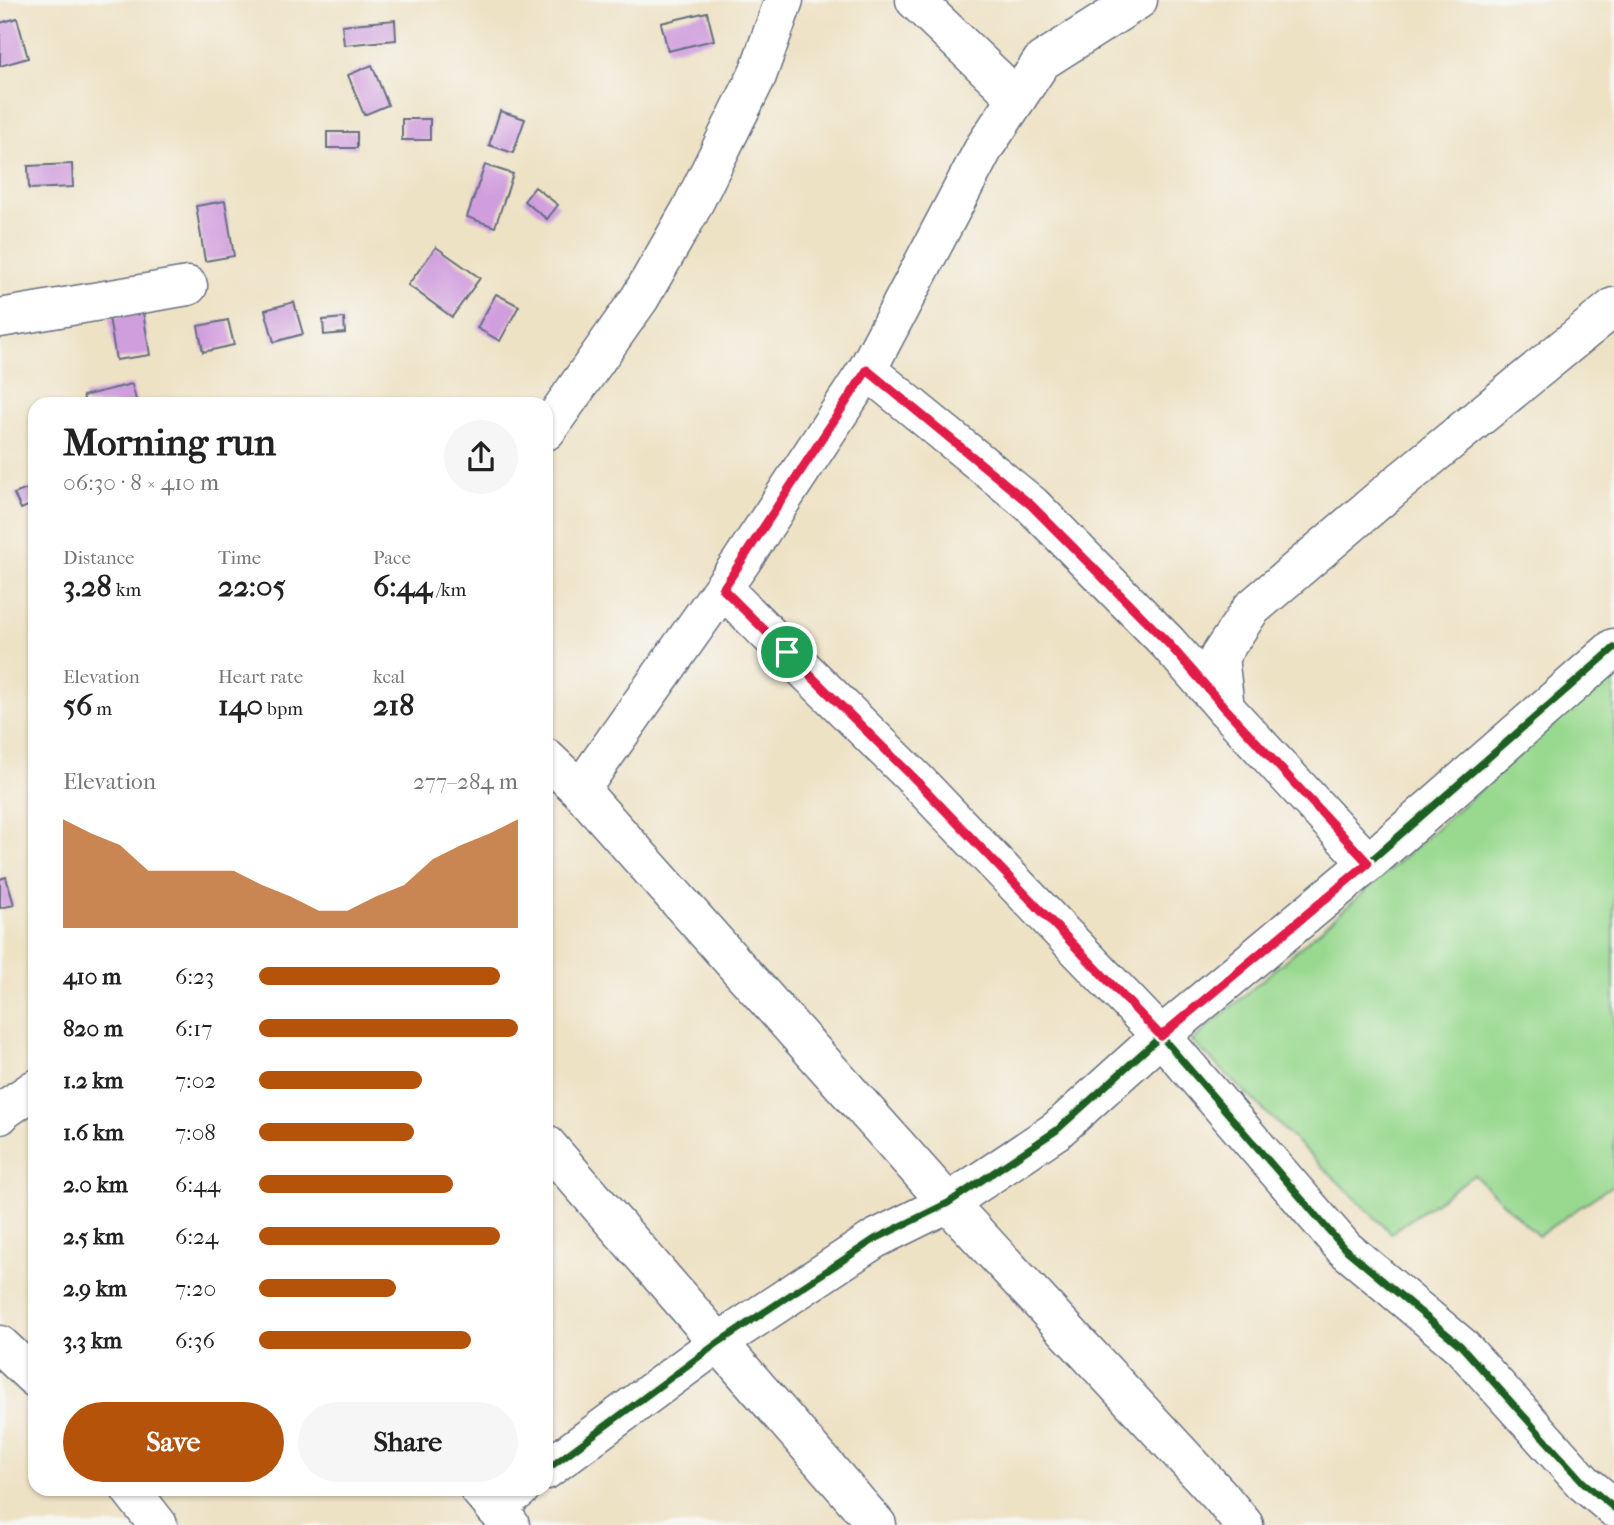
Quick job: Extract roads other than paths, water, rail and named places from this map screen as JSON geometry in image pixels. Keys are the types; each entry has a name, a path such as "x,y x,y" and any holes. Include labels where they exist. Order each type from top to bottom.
{"street":[{"path":"553,421 640,298 690,211 757,76 784,0"},
{"path":"915,0 1017,98"},
{"path":"580,790 723,589 867,370 985,146 1042,61 1138,0"},
{"path":"0,318 188,286"},
{"path":"1225,708 1219,657 1251,609 1400,482 1614,307"},
{"path":"867,370 1031,505 1168,643 1368,863"},
{"path":"723,589 915,779 1161,1036 1344,1248 1461,1346 1583,1482 1614,1508"},
{"path":"553,1465 719,1342 875,1239 948,1203 1057,1130 1161,1036 1368,863 1614,648"},
{"path":"553,765 580,790 948,1203 1244,1525"},
{"path":"553,1151 877,1525"},
{"path":"0,1345 28,1371"},
{"path":"135,1496 158,1525"}]}
